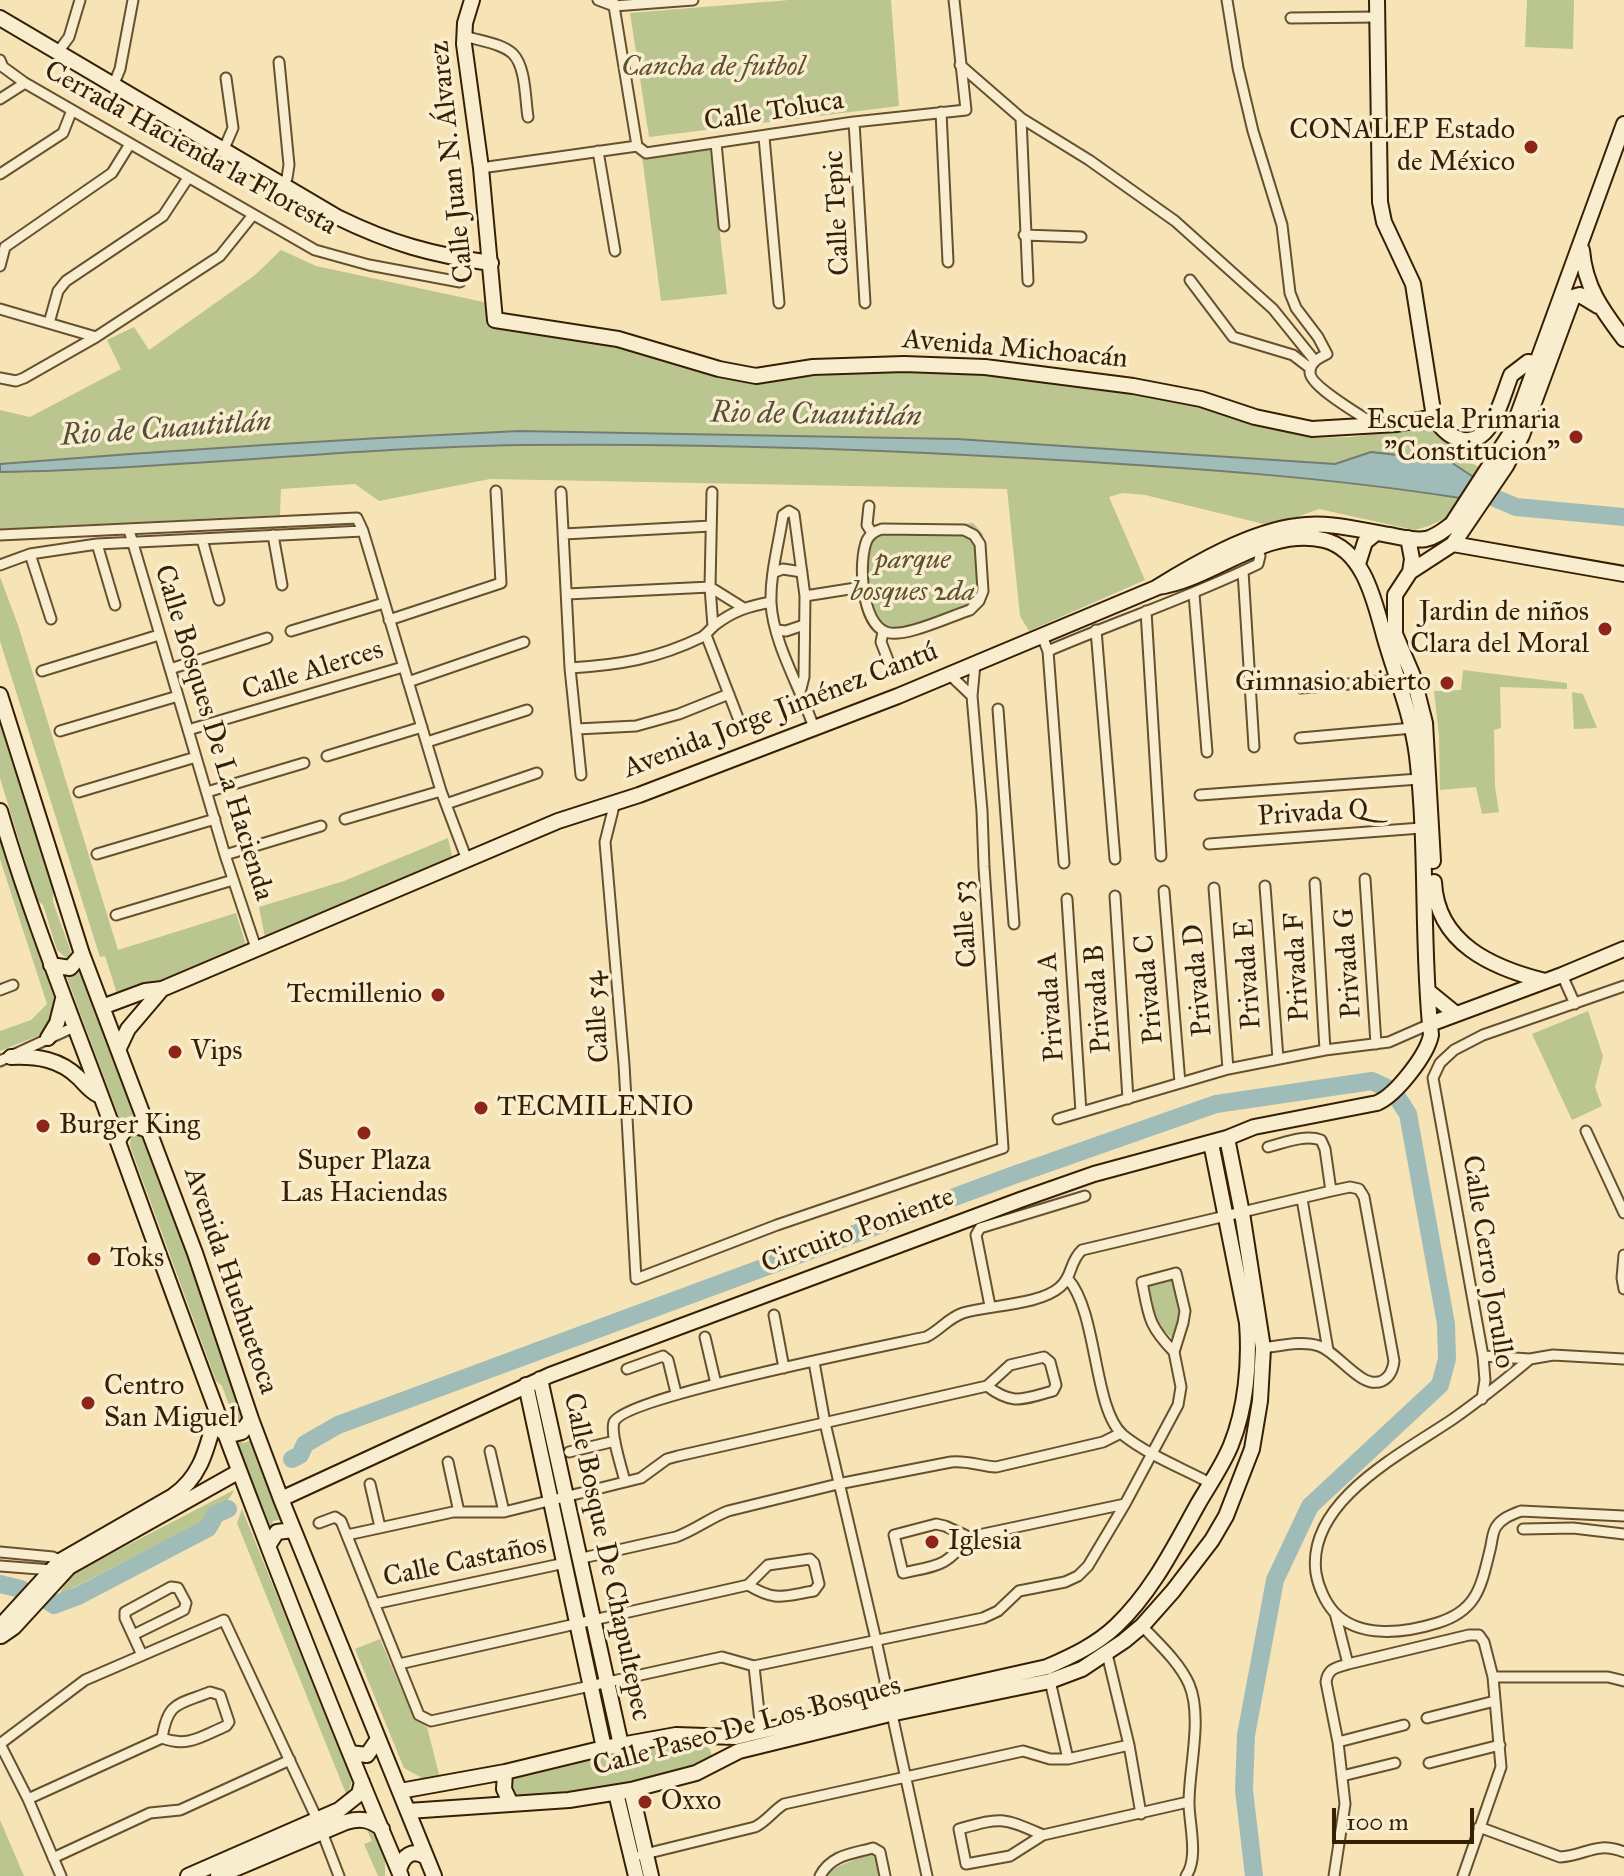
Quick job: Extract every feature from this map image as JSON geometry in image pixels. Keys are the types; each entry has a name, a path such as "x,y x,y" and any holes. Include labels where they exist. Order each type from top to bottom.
{"main road":[{"name":"Calle Juan N. Álvarez","path":"472,0 465,23 465,36 495,320"},
{"path":"1377,0 1380,202 1384,222 1413,284 1434,417 1452,438 1475,438 1492,423 1511,375 1528,362 1544,364"},
{"path":"0,18 282,186 379,238 430,252 491,263"},
{"path":"1545,981 1510,972 1486,961 1462,943 1445,921 1434,897 1425,723 1413,676 1395,634 1395,595 1410,572 1453,544 1471,506 1522,435 1581,245 1624,124"},
{"path":"1581,245 1584,272 1598,306 1624,339"},
{"path":"1544,364 1573,297 1580,295 1598,306"},
{"name":"Avenida Michoacán","path":"495,320 618,339 719,369 756,376 813,367 904,364 985,367 1133,386 1201,399 1255,417 1312,429 1376,426 1434,417"},
{"name":"Avenida Jorge Jiménez Cantú","path":"102,1007 145,991 162,989 558,821 950,675 1158,587 1178,573 1253,538 1282,528 1326,525 1424,540 1440,534 1471,506"},
{"path":"1358,564 1365,542 1376,533"},
{"path":"1158,587 1178,584 1285,538 1321,539 1346,551 1358,564 1371,594 1413,728 1419,779 1430,1024 1624,949"},
{"path":"1408,538 1412,559 1410,572"},
{"path":"1453,544 1624,574"},
{"path":"1371,594 1387,598 1395,595"},
{"name":"Avenida Huehuetoca","path":"0,695 82,954 195,1253 251,1419 434,1876"},
{"name":"Avenida Huehuetoca","path":"0,811 51,965 216,1415 400,1873"},
{"path":"51,965 70,968 82,954"},
{"name":"Avenida Jorge Jiménez Cantú","path":"119,1048 128,1029 162,989"},
{"path":"1429,992 1456,1014"},
{"path":"48,1038 57,1023 63,998"},
{"name":"Circuito Poniente","path":"281,1499 533,1382 755,1296 1094,1174 1211,1143 1254,1127 1388,1099 1426,1050 1431,1035 1430,1024"},
{"path":"6,1059 34,1056 64,1066 99,1095"},
{"path":"118,1142 122,1132 130,1126 140,1126 149,1131"},
{"path":"1048,1674 1114,1628 1157,1578 1231,1444 1242,1402 1248,1353 1227,1138"},
{"path":"1048,1674 1082,1669 1142,1626 1212,1540 1226,1516 1252,1449 1260,1401 1263,1348 1235,1215 1211,1143"},
{"name":"Calle Bosque De Chapultepec","path":"533,1382 571,1561 578,1623 604,1748"},
{"path":"1,1635 14,1627 60,1568 186,1486 204,1461 216,1415"},
{"path":"223,1432 242,1432 251,1419"},
{"path":"1231,1444 1252,1449"},
{"path":"60,1568 238,1472"},
{"path":"268,1546 277,1532 293,1530"},
{"name":"Calle Bosque De Chapultepec","path":"571,1561 593,1620 621,1745"},
{"path":"1157,1578 1173,1591"},
{"name":"Calle Paseo De Los Bosques","path":"400,1791 676,1735 736,1737 1048,1674"},
{"name":"Calle Paseo De Los Bosques","path":"408,1811 569,1800 623,1792 712,1767 739,1751 889,1708"},
{"path":"705,1736 711,1744 712,1767"},
{"path":"350,1753 367,1755 378,1739"},
{"path":"505,1772 504,1789 511,1804"},
{"path":"218,1876 319,1826 352,1802 359,1794 362,1782"},
{"path":"623,1792 638,1855 651,1876"},
{"path":"188,1876 319,1826 358,1819 371,1821 382,1829"},
{"path":"400,1873 402,1859 410,1853 426,1857"},
{"path":"636,1876 638,1855"}],"street":[{"path":"58,52 69,37 80,0"},
{"path":"113,86 120,69 133,0"},
{"path":"598,0 613,3 693,0"},
{"name":"Calle Toluca","path":"481,168 637,146 646,153 854,122 966,110 954,0"},
{"path":"1227,0 1238,68 1253,131 1282,225 1290,293 1296,308 1327,354 1312,364"},
{"path":"613,3 637,146"},
{"path":"1291,18 1377,17"},
{"path":"465,36 513,54 520,66 528,117"},
{"name":"Cerrada Hacienda la Floresta","path":"0,60 3,67 25,83 315,250 369,265 460,282"},
{"path":"279,62 289,165 282,186"},
{"path":"960,65 1021,118 1089,160 1175,221 1273,309 1312,364 1310,376 1317,386 1376,426"},
{"path":"223,151 233,128 226,78"},
{"path":"0,99 25,83"},
{"path":"0,174 63,133 72,110"},
{"path":"941,112 948,262"},
{"path":"1021,118 1028,281"},
{"name":"Calle Tepic","path":"854,122 865,303"},
{"path":"764,137 779,303"},
{"path":"716,143 724,226"},
{"path":"0,266 5,247 112,173 130,144"},
{"path":"598,151 615,251"},
{"path":"49,323 58,291 66,281 163,216 188,178"},
{"path":"0,378 16,381 24,378 96,337 220,256 253,215"},
{"path":"1024,235 1081,237"},
{"path":"1190,280 1233,337 1312,364"},
{"path":"0,309 96,337"},
{"path":"389,620 501,583 496,491"},
{"path":"561,492 570,668 581,775"},
{"path":"712,492 709,631 740,723"},
{"path":"869,506 867,525 872,533"},
{"path":"801,689 804,677 805,596 794,514 789,511 783,515 771,602 793,679 801,689 814,728"},
{"path":"0,535 357,518 441,791 467,860"},
{"path":"564,534 711,526"},
{"path":"882,529 964,530 974,535 980,544 983,591 970,610 897,634 883,632 875,624 862,587 867,539 882,529"},
{"name":"Calle Bosques De La Hacienda","path":"129,530 225,855 256,948"},
{"path":"0,565 30,554 97,544 363,531"},
{"path":"273,535 282,585"},
{"path":"202,539 219,600"},
{"path":"97,544 115,605"},
{"path":"1048,651 1194,594 1258,564 1260,556 1257,549"},
{"path":"30,554 51,619"},
{"path":"775,572 783,569 802,572"},
{"path":"1243,571 1254,747"},
{"path":"567,594 710,587 742,607"},
{"path":"805,596 862,587"},
{"path":"1194,594 1207,752"},
{"path":"570,668 621,665 662,654 709,631 742,607 771,602"},
{"path":"291,631 384,603"},
{"path":"1146,611 1161,856"},
{"path":"777,630 786,631 804,625"},
{"path":"1096,630 1115,859"},
{"path":"883,632 881,642 888,660"},
{"path":"42,671 159,635"},
{"path":"1042,636 1048,651 1064,863"},
{"path":"170,669 267,638"},
{"path":"408,682 524,642"},
{"name":"Calle 53","path":"975,664 972,696 1003,1148"},
{"name":"Calle Alerces","path":"188,730 403,667"},
{"path":"950,675 972,696"},
{"path":"1301,688 1397,680"},
{"path":"577,729 636,726 679,714 729,694"},
{"path":"60,731 178,696"},
{"path":"998,709 1014,924"},
{"path":"427,742 527,710"},
{"path":"327,756 422,727"},
{"path":"1300,738 1413,728"},
{"path":"79,792 196,757"},
{"path":"207,792 304,763"},
{"path":"446,804 537,773"},
{"path":"1200,795 1419,779"},
{"path":"345,819 441,791"},
{"name":"Calle 54","path":"615,802 605,842 624,1064 636,1279 777,1225 1003,1148"},
{"path":"982,811 1004,809"},
{"path":"97,854 215,819"},
{"path":"225,855 321,826"},
{"name":"Privada Q","path":"1209,844 1421,828"},
{"name":"Privada G","path":"1365,879 1376,1044"},
{"path":"116,915 233,880"},
{"name":"Privada F","path":"1315,883 1325,1050"},
{"name":"Privada E","path":"1265,886 1278,1059"},
{"name":"Privada D","path":"1214,888 1228,1069"},
{"name":"Privada C","path":"1164,891 1180,1083"},
{"name":"Privada B","path":"1115,896 1128,1099"},
{"name":"Privada A","path":"1067,899 1081,1112"},
{"path":"1562,975 1575,1004 1624,986"},
{"path":"0,990 13,985"},
{"name":"Calle Cerro Jorullo","path":"1334,1612 1317,1581 1315,1566 1316,1549 1324,1525 1343,1499 1374,1473 1482,1399 1485,1380 1483,1356 1433,1078 1440,1063 1454,1050 1483,1035 1575,1004"},
{"path":"1058,1119 1228,1069 1403,1038 1430,1024"},
{"path":"6,1059 74,1027"},
{"path":"1586,1131 1624,1213"},
{"path":"1268,1147 1299,1139 1321,1140 1331,1191"},
{"path":"625,1482 615,1441 615,1420 624,1411 676,1393 926,1337 959,1314 1046,1295 1068,1279 1073,1258 1082,1250 1331,1191 1350,1187 1359,1189 1364,1197 1394,1361 1393,1371 1385,1380 1366,1382 1318,1345 1263,1348"},
{"path":"990,1306 976,1235 980,1228 1085,1196"},
{"path":"1302,1199 1328,1350"},
{"path":"1624,1255 1624,1289"},
{"path":"319,1523 338,1517 419,1715 431,1721 722,1657 754,1666 983,1618 998,1611 1019,1591 1065,1582 1078,1576 1088,1566 1125,1504 1178,1405 1181,1387 1174,1352 1185,1311 1176,1273 1142,1282 1150,1322 1174,1352"},
{"path":"1068,1279 1079,1296 1109,1413 1121,1433 1210,1483"},
{"path":"774,1315 784,1368"},
{"path":"705,1337 716,1384"},
{"path":"1483,1356 1530,1359 1553,1355 1624,1359"},
{"path":"627,1369 663,1356 668,1360 676,1393"},
{"path":"347,1535 459,1512 504,1512 641,1478 667,1459 678,1456 987,1386 1010,1365 1044,1357 1050,1362 1056,1385 1053,1391 1016,1401 1002,1397 987,1386"},
{"path":"1482,1399 1530,1359"},
{"path":"814,1362 838,1484 876,1640 927,1876"},
{"name":"Calle Castaños","path":"374,1604 676,1537 728,1511 838,1484 966,1460 984,1467 996,1467 1103,1442 1121,1433"},
{"path":"569,1452 615,1441"},
{"path":"490,1451 504,1512"},
{"path":"448,1462 459,1512"},
{"path":"370,1484 380,1527"},
{"path":"969,1537 945,1564 903,1573 894,1535 936,1524 969,1537 1125,1504"},
{"path":"1334,1612 1354,1626 1371,1631 1434,1624 1456,1616 1471,1604 1481,1588 1495,1528 1505,1517 1521,1511 1624,1516"},
{"path":"1523,1529 1573,1528 1624,1534"},
{"path":"0,1552 53,1557 60,1568"},
{"path":"399,1664 748,1585 768,1565 807,1559 814,1563 819,1584 814,1591 776,1598 748,1585"},
{"path":"0,1566 60,1568"},
{"path":"133,1635 184,1610 186,1603 178,1588 171,1587 126,1610 125,1618 142,1655"},
{"path":"1334,1612 1348,1664"},
{"path":"61,1876 0,1744 85,1680 224,1620 290,1760 339,1876"},
{"path":"1142,1626 1180,1667 1190,1686 1195,1706 1188,1802 1192,1866 1186,1876"},
{"path":"1334,1876 1345,1804 1327,1674 1348,1664 1479,1635 1484,1642 1493,1677 1501,1767 1463,1876"},
{"path":"1107,1654 1129,1745 1141,1814"},
{"path":"754,1666 761,1731"},
{"path":"1048,1674 1068,1759"},
{"path":"1493,1677 1608,1677 1624,1681"},
{"path":"28,1799 162,1738 177,1743 188,1742 226,1726 229,1716 220,1695 210,1692 173,1707 166,1715 162,1738"},
{"path":"1427,1718 1495,1701"},
{"path":"1338,1742 1404,1725"},
{"path":"638,1855 755,1827 766,1822 784,1804 905,1775 1023,1751 1050,1759 1068,1759 1129,1745"},
{"path":"1429,1763 1500,1745"},
{"path":"53,1858 150,1813 180,1810 290,1760"},
{"path":"1342,1776 1395,1763"},
{"path":"1043,1835 1008,1820 997,1819 959,1829 966,1864 1010,1856 1043,1835 1188,1802"},
{"path":"1479,1827 1560,1857 1574,1856 1599,1846 1624,1852"},
{"path":"820,1876 834,1858 876,1848 880,1852 885,1876"}],"green space":[{"name":"Cancha de futbol","path":"789,0 891,0 899,106 649,137 630,13"},
{"path":"1527,0 1574,0 1573,49 1525,47"},
{"path":"710,149 727,294 661,301 642,156"},
{"path":"281,250 316,266 488,303 491,325 615,344 751,381 907,369 1123,390 1198,405 1311,438 1352,437 1430,425 1458,455 1482,469 1446,518 1414,530 1319,509 1272,526 1145,495 1122,493 1109,497 1145,580 1029,631 1020,616 1007,489 490,479 379,501 355,484 281,489 280,515 0,529 0,410 30,417 121,369 107,340 134,327 149,350 255,275"},
{"name":"parque bosques 2da","path":"973,523 983,534 989,586 982,606 908,630 888,630 875,620 869,606 864,552 876,530"},
{"path":"0,577 18,625 118,950 236,913 247,948 119,1000 105,956 100,957 0,641"},
{"path":"1463,670 1567,683 1567,689 1500,687 1501,728 1494,730 1495,787 1499,812 1482,814 1476,787 1440,790 1434,691 1461,690"},
{"path":"1572,692 1583,694 1597,728 1574,729"},
{"path":"0,715 53,885 53,902 70,949 71,957 67,959 57,950 43,905 37,900 0,778"},
{"path":"0,830 57,1000 45,1033 0,1051 0,1031 31,1020 47,1004 0,859"},
{"path":"448,838 454,864 266,943 259,907 344,881"},
{"path":"81,969 139,1117 129,1116 121,1123 66,975 77,974"},
{"path":"1588,1011 1603,1056 1595,1087 1602,1106 1572,1120 1532,1034"},
{"path":"144,1135 194,1268 242,1410 244,1422 239,1425 222,1386 216,1381 130,1146 131,1136"},
{"path":"1175,1274 1184,1313 1172,1338 1158,1325 1148,1281"},
{"path":"252,1434 286,1522 273,1521 270,1529 236,1440 244,1443 251,1440"},
{"path":"234,1490 224,1504 202,1522 59,1595 68,1576"},
{"path":"242,1509 352,1781 347,1796 237,1523"},
{"path":"380,1639 414,1719 427,1727 440,1778 422,1778 404,1768 355,1649"},
{"path":"699,1737 711,1752 707,1770 569,1794 517,1796 513,1787 516,1772"},
{"path":"0,1820 24,1876 0,1876"},
{"path":"367,1830 383,1850 385,1876 378,1876 364,1844 372,1841"},
{"path":"878,1850 883,1876 828,1876 827,1871"}],"water":[{"path":"519,431 957,439 1335,464 1371,452 1449,461 1475,478 1460,498 1309,479 1108,463 856,450 588,445 456,447 0,472 0,464 260,445"}],"waterway":[{"name":"Rio de Cuautitlán","path":"1471,488 1516,507 1624,517"},
{"path":"292,1459 300,1455 305,1444 338,1425 1014,1175 1216,1104 1372,1081 1387,1088"},
{"path":"1254,1876 1244,1790 1246,1735 1275,1580 1310,1506 1440,1385 1447,1359 1446,1324 1408,1114 1397,1097"},
{"path":"48,1601 54,1605 78,1596 208,1528 216,1514 228,1509"},
{"path":"0,1584 21,1589"}],"place":[{"name":"CONALEP Estado de México","path":"1531,147"},
{"name":"Escuela Primaria \"Constitucion\"","path":"1576,437"},
{"name":"Jardin de niños Clara del Moral","path":"1605,629"},
{"name":"Gimnasio abierto","path":"1447,683"},
{"name":"Tecmillenio","path":"438,995"},
{"name":"Vips","path":"175,1052"},
{"name":"TECMILENIO","path":"481,1108"},
{"name":"Burger King","path":"43,1126"},
{"name":"Super Plaza Las Haciendas","path":"364,1133"},
{"name":"Toks","path":"94,1259"},
{"name":"Centro San Miguel","path":"88,1403"},
{"name":"Iglesia","path":"932,1542"},
{"name":"Oxxo","path":"645,1802"}]}
